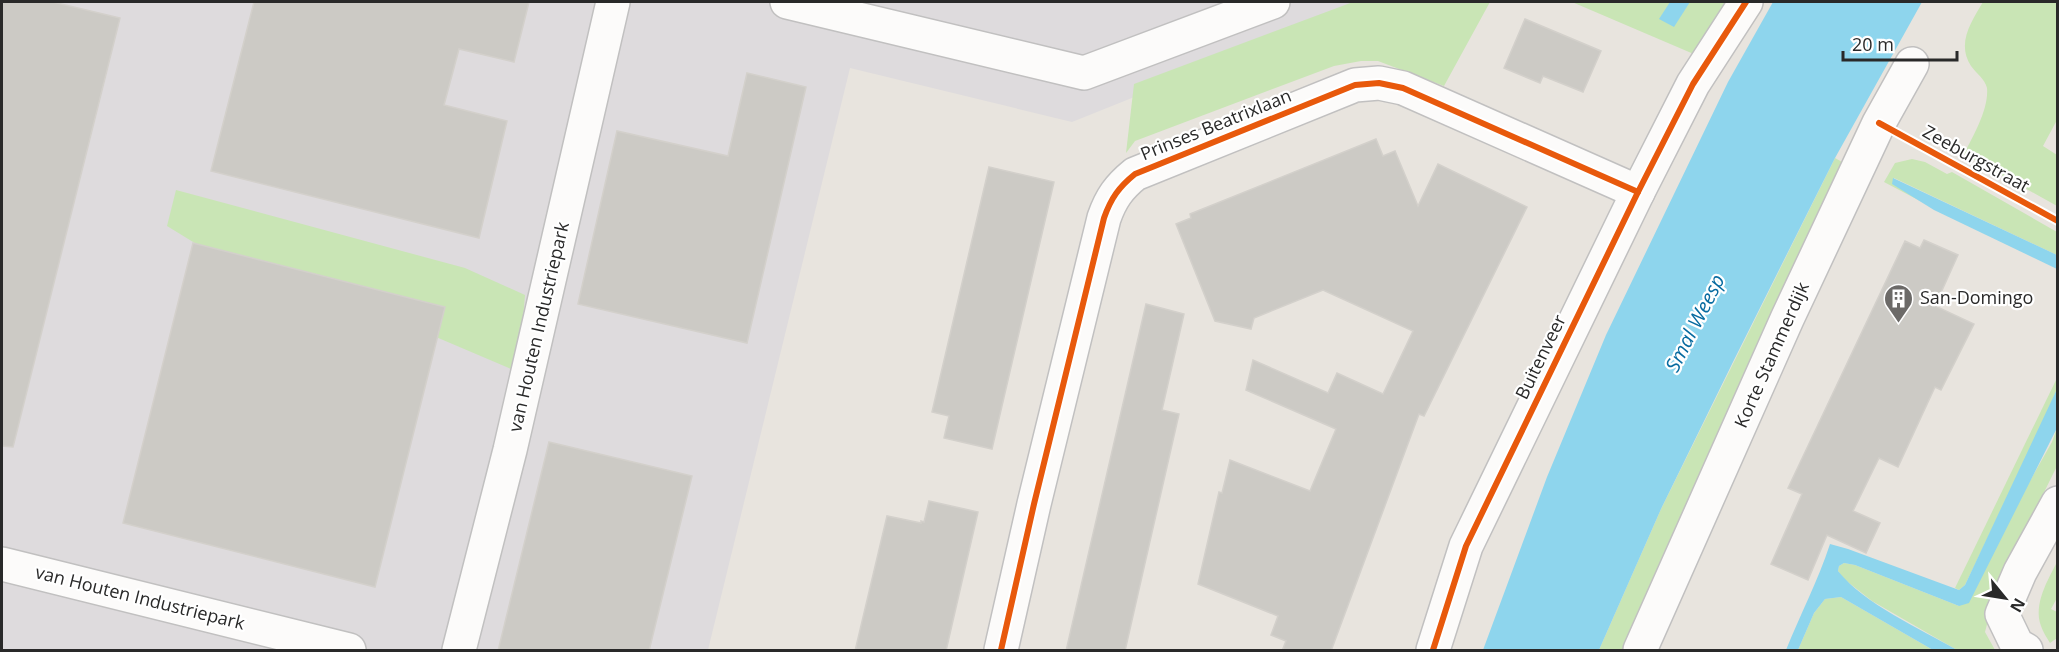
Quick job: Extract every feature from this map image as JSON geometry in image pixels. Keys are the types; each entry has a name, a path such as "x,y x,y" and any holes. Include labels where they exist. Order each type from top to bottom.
{"street":[{"name":"van Houten Industriepark","path":"459,651 510,450 613,2"},
{"path":"787,2 1084,73 1273,2"},
{"name":"Buitenveer","path":"1433,651 1466,546 1693,84 1746,2"},
{"name":"Korte Stammerdijk","path":"1640,651 1787,319 1879,123 1912,64"},
{"name":"Prinses Beatrixlaan","path":"1001,651 1034,504 1104,218 1110,200 1120,185 1135,174 1355,85 1379,83 1403,88 1638,192"},
{"path":"2022,648 2002,614 2020,573 2058,503"},
{"name":"van Houten Industriepark","path":"2,564 349,651"}],"shaded area":[{"path":"2,2 1371,2 1072,122 850,68 708,650 2,650"}],"green space":[{"path":"1353,2 1490,2 1444,86 1378,61 1361,61 1334,66 1135,141 1126,153 1134,84"},
{"path":"1572,2 1730,2 1696,55"},
{"path":"1983,2 2057,2 2057,120 2043,146 2057,155 2057,206 1964,154 1986,105 1986,85 1971,66 1965,49 1967,32"},
{"path":"1835,158 1851,167 1632,650 1599,650 1661,509"},
{"path":"1912,159 1925,162 1947,174 1952,172 2057,232 2057,255 1894,178 1893,184 1922,202 1884,182 1895,163"},
{"path":"176,190 465,268 525,295 523,320 511,369 436,337 444,307 198,245 167,226"},
{"path":"2057,378 2057,389 2041,427 1965,585 1959,590 1955,588"},
{"path":"2057,428 2057,466 2016,549 1992,605 1985,632 1995,650 1957,650 1872,601 1844,579 1838,571 1839,566 1844,563 1855,565 1959,606 2052,442"},
{"path":"2057,562 2057,598 2051,609 2057,612 2057,638 2050,643 2041,626 2039,609 2046,584"},
{"path":"1841,597 1933,650 1798,650 1814,613 1825,599"}],"water":[{"path":"1670,2 1690,2 1674,27 1659,19"},
{"name":"Smal Weesp","path":"1773,2 1922,2 1835,158 1732,364 1661,509 1599,650 1483,650 1547,477 1606,335 1728,82"},
{"path":"1893,178 2057,255 2057,269 1934,210 1892,184"},
{"path":"2057,389 2057,428 1969,603 1959,606 1855,565 1844,563 1839,566 1838,571 1862,594 1894,615 1957,650 1933,650 1841,597 1825,599 1814,613 1798,650 1786,650 1830,544 1959,590 1965,585"}],"building":[{"path":"2,2 53,2 120,18 13,447 2,446"},
{"path":"254,2 529,2 514,62 459,49 444,105 507,121 479,238 211,171"},
{"path":"1525,19 1601,51 1583,92 1543,76 1540,83 1504,68"},
{"path":"747,73 806,87 747,343 578,304 617,131 728,156"},
{"path":"1376,139 1383,156 1395,151 1418,206 1438,164 1527,207 1424,416 1419,414 1331,651 1282,651 1286,641 1271,635 1278,616 1198,584 1219,492 1222,493 1230,460 1310,491 1336,429 1246,390 1253,360 1328,393 1337,373 1383,394 1413,331 1323,290 1254,318 1251,329 1215,321 1176,224 1191,218 1190,214"},
{"path":"989,167 1054,182 992,449 944,438 949,416 932,412"},
{"path":"1924,240 1958,255 1935,306 1974,324 1941,390 1935,387 1898,467 1879,458 1853,511 1880,523 1866,553 1827,535 1808,580 1771,564 1802,494 1788,488 1905,241 1920,248"},
{"path":"193,243 445,307 375,587 123,523"},
{"path":"1146,304 1184,314 1162,410 1179,414 1125,651 1066,651"},
{"path":"549,442 692,476 649,651 498,651"},
{"path":"929,501 978,512 946,651 855,651 887,516 924,522"}],"cycle path":[{"path":"1433,650 1466,546 1693,84 1746,2"},
{"path":"1001,650 1104,218 1116,193 1135,174 1355,85 1379,83 1403,88 1638,192"},
{"name":"Zeeburgstraat","path":"1879,123 2058,221"}],"place":[{"name":"San-Domingo","path":"1899,324"}]}
